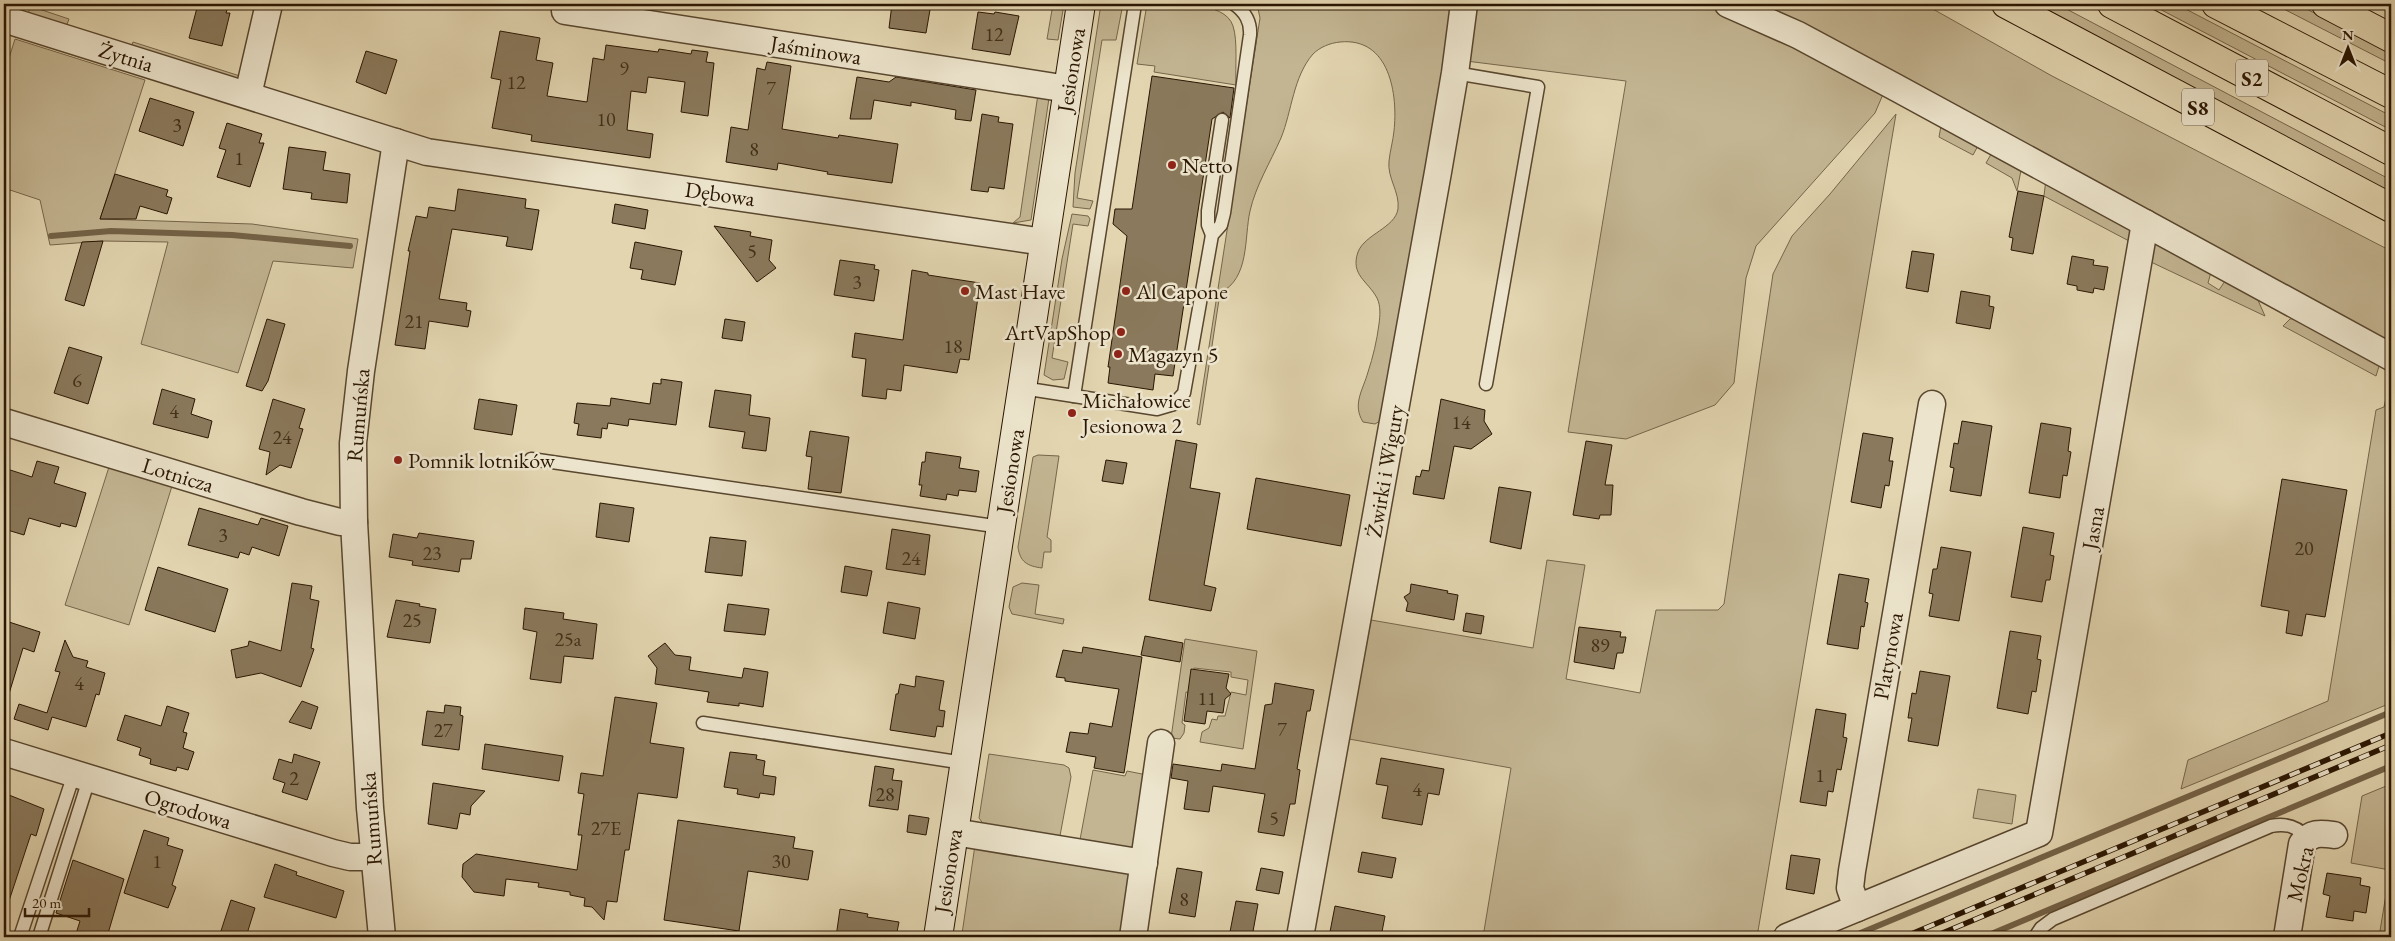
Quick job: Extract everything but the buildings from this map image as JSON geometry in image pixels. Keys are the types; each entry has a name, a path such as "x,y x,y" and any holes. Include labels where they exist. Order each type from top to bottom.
{"highway":[{"name":"S8","path":"2006,4 2391,208"},
{"name":"S2","path":"2112,4 2391,151"},
{"name":"S2","path":"2216,4 2391,94"},
{"path":"2326,4 2391,36"},
{"path":"2343,4 2391,36"}],"street":[{"path":"269,4 248,94 396,142"},
{"name":"Jesionowa","path":"938,937 1080,4"},
{"name":"Żwirki i Wigury","path":"1300,937 1332,756 1348,678 1455,73 1464,4"},
{"path":"1728,4 1806,39 2391,356"},
{"name":"Jaśminowa","path":"565,12 1068,89"},
{"name":"Żytnia","path":"4,19 248,94"},
{"name":"Dębowa","path":"396,142 439,154 1044,242"},
{"name":"Rumuńska","path":"382,937 373,857 354,522 354,443 356,410 396,142"},
{"name":"Jasna","path":"1857,908 2039,833 2145,223"},
{"name":"Platynowa","path":"1857,908 1850,888 1852,871 1932,404"},
{"name":"Lotnicza","path":"4,422 301,512 340,522 354,522"},
{"path":"1133,937 1161,743"},
{"name":"Ogrodowa","path":"4,752 333,853 346,856 373,857"},
{"path":"954,832 1144,864"},
{"name":"Mokra","path":"2287,937 2302,844 2307,838 2319,832 2334,835"},
{"path":"1788,937 1857,908"}],"lane":[{"path":"1074,396 1135,4"},
{"path":"1212,235 1221,225 1224,212 1250,31 1246,15 1234,4"},
{"path":"1455,73 1538,87 1486,384"},
{"path":"1022,388 1157,409 1169,406 1180,400 1186,388 1212,235 1208,225 1208,212 1222,120"},
{"path":"531,459 1001,527"},
{"path":"703,723 964,763"},
{"path":"20,937 82,777"},
{"path":"40,937 82,777"},
{"path":"2035,937 2041,928 2053,919 2271,826 2283,825 2295,828 2307,838"}],"shaded area":[{"path":"1053,4 1064,4 1058,40 1047,39"},
{"path":"1101,4 1120,4 1122,9 1116,40 1102,40 1077,198 1093,201 1090,209 1073,207 1075,173"},
{"path":"1147,4 1196,5 1219,12 1228,18 1235,32 1236,85 1154,72 1155,66 1137,64"},
{"path":"1257,4 1453,4 1385,418 1375,424 1363,422 1358,409 1358,403 1375,348 1380,308 1377,298 1358,272 1356,260 1362,246 1396,216 1398,209 1397,197 1389,167 1394,131 1394,101 1392,86 1380,58 1370,49 1357,43 1340,42 1329,44 1319,49 1306,63 1297,84 1285,128 1256,192 1250,211 1241,268 1230,286 1220,293 1200,425 1197,424 1260,18"},
{"path":"1473,4 1707,4 1767,29 1884,92 1875,113 1756,246 1746,278 1734,383 1715,405 1626,439 1568,432 1626,81 1466,61"},
{"path":"1749,4 1924,4 2052,76 2391,251 2391,347"},
{"path":"2031,4 2057,4 2391,180 2391,193"},
{"path":"2150,4 2176,4 2391,116 2391,130"},
{"path":"2274,4 2297,4 2391,53 2391,64"},
{"path":"30,6 69,19 66,27 28,15"},
{"path":"15,39 145,80 100,219 252,224 358,239 353,268 273,261 238,373 141,344 168,242 103,241 50,245 40,200 4,188 4,74"},
{"path":"133,42 240,76 245,75 236,81 131,47"},
{"path":"1038,94 1049,98 1031,220 1013,223 1020,217"},
{"path":"1896,114 1757,937 1483,937 1511,768 1349,739 1371,620 1533,648 1547,560 1585,565 1566,679 1640,693 1656,610 1718,610 1724,604 1773,274 1792,236 1830,194"},
{"path":"1942,120 1980,142 1973,155 1939,137"},
{"path":"1994,149 2022,165 2017,191 2012,178 1986,163"},
{"path":"2046,179 2134,226 2129,241 2044,196"},
{"path":"1072,214 1088,216 1090,219 1088,226 1073,224 1052,358 1068,362 1064,379 1053,380 1044,375 1062,259"},
{"path":"2158,240 2211,272 2208,283 2219,290 2225,281 2257,298 2265,316 2151,262 2151,242"},
{"path":"2297,318 2380,363 2376,376 2283,326 2290,319"},
{"path":"2391,376 2391,703 2181,789 2188,760 2328,701 2376,410 2384,407"},
{"path":"1038,455 1059,456 1047,537 1051,540 1051,552 1044,552 1042,568 1025,562 1020,556 1018,547 1033,457"},
{"path":"109,467 172,486 129,625 65,605"},
{"path":"1022,583 1039,585 1035,614 1064,619 1063,624 1012,614 1009,607 1013,587"},
{"path":"1185,639 1257,651 1243,749 1200,742 1202,732 1209,728 1212,719 1217,720 1218,716 1225,716 1231,692 1246,695 1248,680 1231,677 1231,672 1194,668 1191,693 1186,692 1182,723 1185,725 1184,733 1180,739 1171,738"},
{"path":"989,754 1064,765 1069,768 1071,777 1059,841 987,829 979,818"},
{"path":"1093,770 1125,776 1127,771 1147,775 1136,844 1125,852 1079,845"},
{"path":"2391,784 2391,937 2379,937 2390,870 2351,863 2362,796"},
{"path":"1978,789 2016,795 2012,824 1973,818"},
{"path":"975,845 1124,870 1129,874 1125,937 983,937 962,934"}],"waterway":[{"path":"51,236 111,231 232,235 350,246"},
{"path":"1851,937 2391,712"},
{"path":"1984,937 2391,766"}],"railway":[{"path":"1904,937 2391,733"},
{"path":"1933,937 2391,745"}],"place":[{"name":"Netto","path":"1172,165"},
{"name":"Mast Have","path":"965,291"},
{"name":"Al Capone","path":"1126,291"},
{"name":"ArtVapShop","path":"1121,332"},
{"name":"Magazyn 5","path":"1118,354"},
{"name":"Michałowice Jesionowa 2","path":"1072,413"},
{"name":"Pomnik lotników","path":"398,460"}]}
